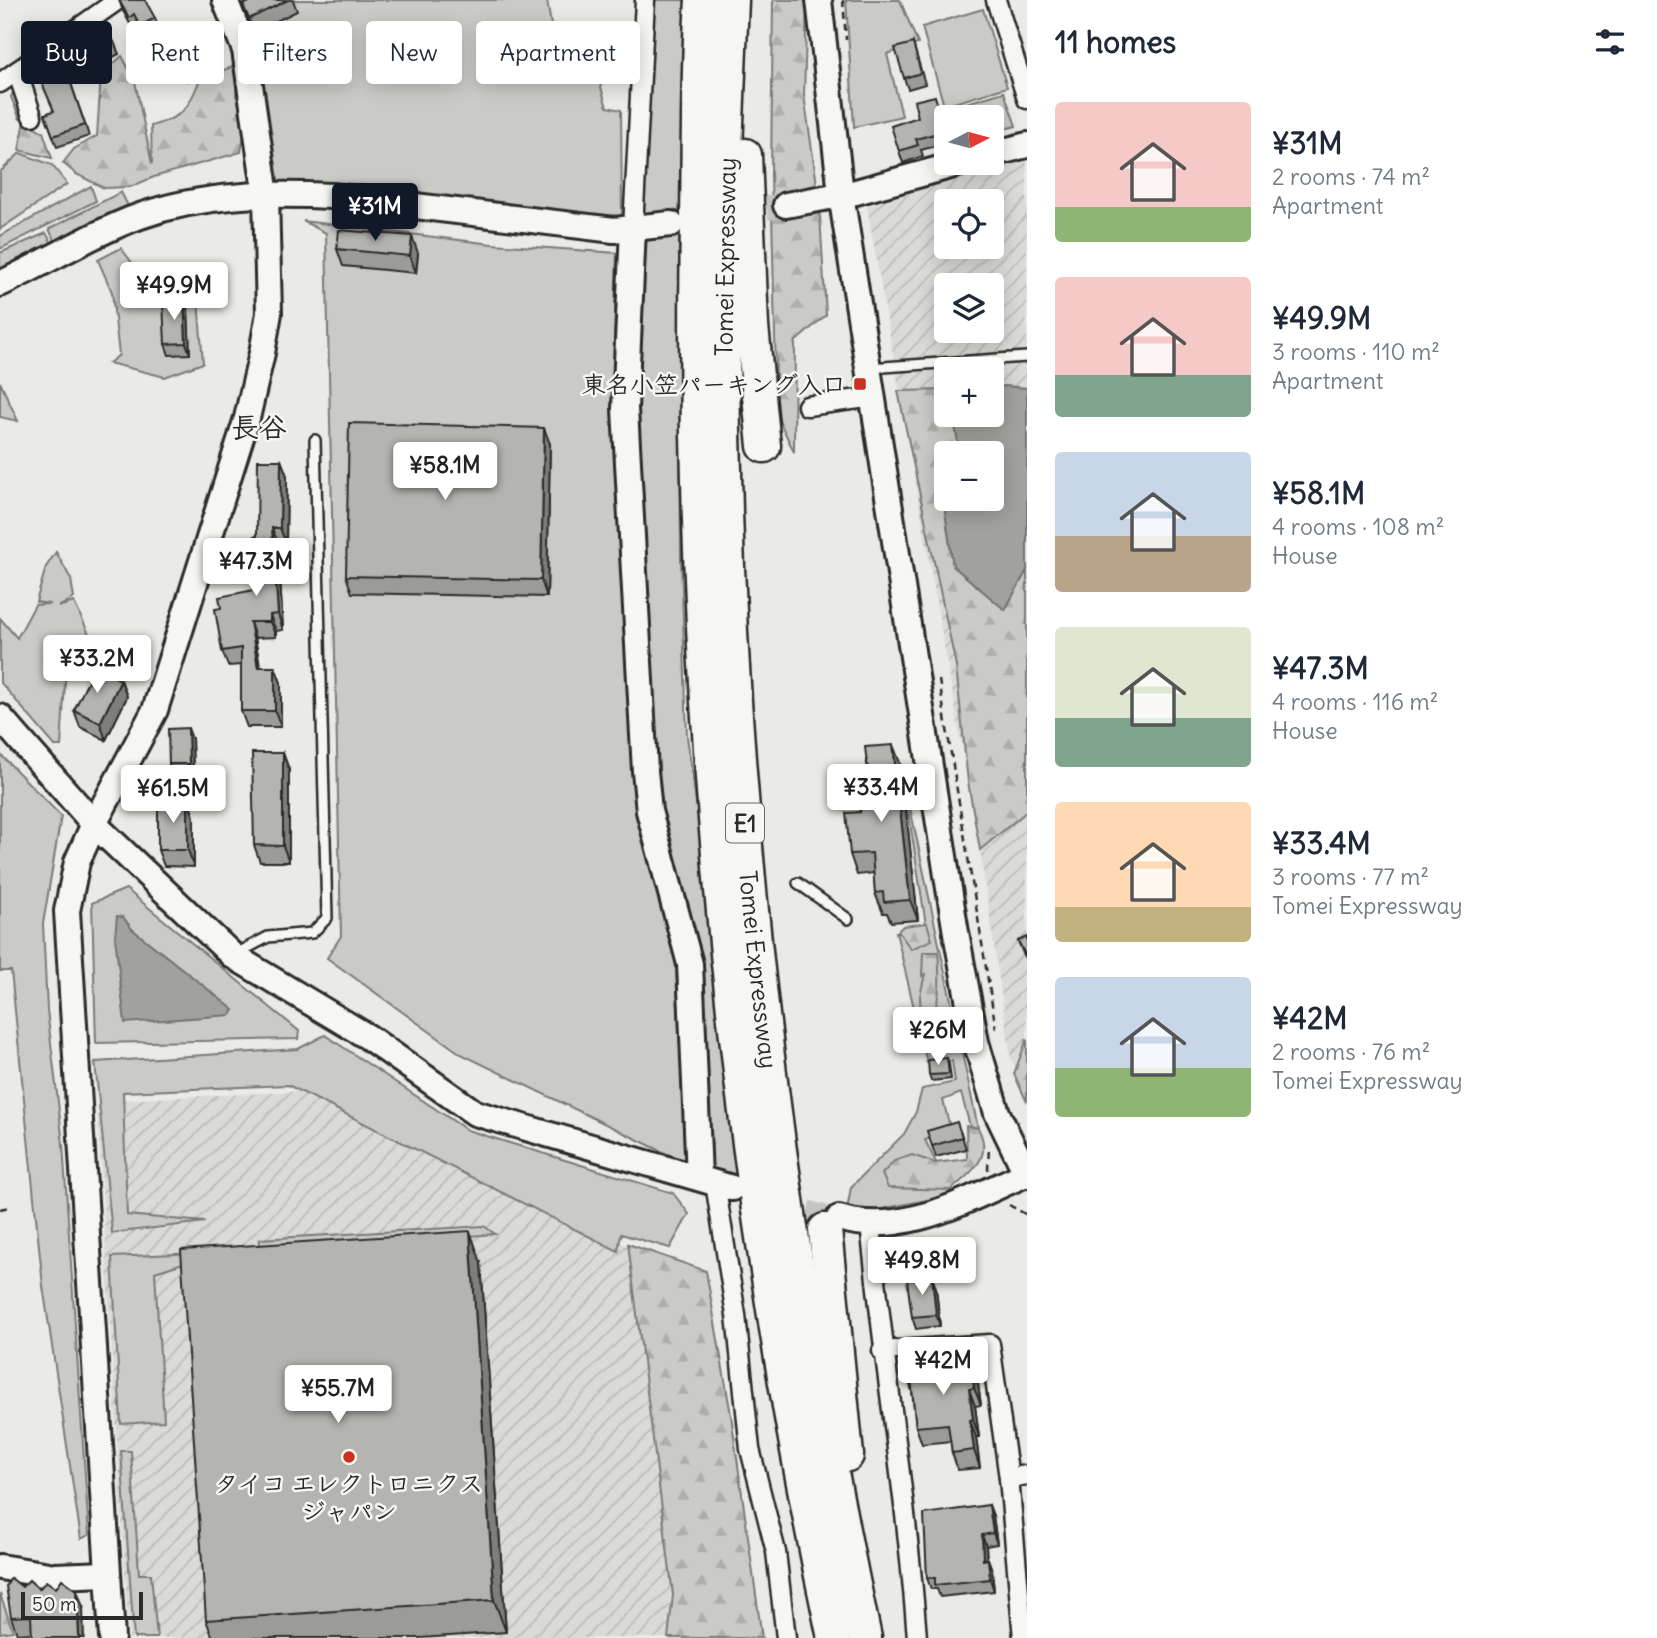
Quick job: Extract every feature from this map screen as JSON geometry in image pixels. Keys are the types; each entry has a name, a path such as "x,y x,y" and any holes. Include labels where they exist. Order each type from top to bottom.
{"highway":[{"name":"Tomei Expressway","path":"702,0 696,410 702,614 712,794 750,1143 804,1494 834,1638"},
{"name":"Tomei Expressway","path":"732,0 723,285 724,428 729,580 745,827 779,1144 806,1336 866,1638"},
{"path":"743,0 752,326 764,446"},
{"path":"832,1224 866,1638"},
{"path":"804,1494 822,1638"}],"street":[{"path":"0,83 98,5 118,0"},
{"path":"112,1638 67,911 77,862 94,824 155,710 247,418 269,313 266,196 245,50 225,0"},
{"path":"645,0 625,409 645,771 649,811 690,964 715,1183 736,1315 750,1449 776,1552 786,1638"},
{"path":"819,0 841,194 955,927 976,1042 997,1113 1027,1174 920,1218 832,1224"},
{"path":"996,0 1027,99"},
{"path":"17,71 32,116"},
{"path":"1004,151 1027,145"},
{"path":"786,205 934,170"},
{"path":"0,284 139,216 209,198 332,196 614,230 671,224"},
{"path":"807,406 874,397"},
{"path":"0,717 94,824 233,956 368,1037 475,1112 503,1123 715,1183"},
{"path":"870,1223 882,1351 910,1548 917,1638"},
{"path":"882,1351 990,1344 1018,1477 1023,1638"},
{"path":"0,1567 55,1576 107,1574"}],"lane":[{"path":"869,368 1027,357"},
{"path":"233,956 268,937 312,933 327,918 315,440"},
{"path":"798,883 848,919"}],"path":[{"path":"939,677 996,1030"},
{"path":"0,1209 9,1207"}],"shaded area":[{"path":"1027,158 1027,1090 1011,1059 980,850 867,206 970,175 1004,175 1004,165"},
{"path":"1004,386 1027,388 1027,570 1005,610 953,566 945,511 1004,511 1004,441 958,441 955,427 1004,427"},
{"path":"117,916 123,917 132,929 234,1010 231,1015 125,1023 115,937"},
{"path":"304,1091 642,1253 729,1638 129,1638 97,1101"}],"green space":[{"path":"232,0 547,0 550,21 476,21 476,84 600,84 607,107 621,110 622,220 272,189 250,84 352,84 352,21 238,21 238,28"},
{"path":"651,0 689,0 679,223 681,560 687,736 747,1181 710,1168 655,810 632,377 652,48"},
{"path":"773,0 807,0 804,95 819,198 826,315 795,342 794,452 777,416 771,174"},
{"path":"846,0 900,0 918,44 887,54 902,116 854,127"},
{"path":"983,9 1007,87 944,105 922,27"},
{"path":"122,56 126,64 126,84 136,84 152,164 151,126 183,111 198,84 224,84 224,70 237,65 236,95 246,124 241,152 154,177 130,187 104,188 76,174 63,163 74,149 97,136 100,84 112,84 112,65"},
{"path":"21,75 21,84 30,84 28,86 32,116 20,119 11,97"},
{"path":"1004,92 1016,126 1004,129 1004,105 960,105"},
{"path":"25,121 43,132 52,158 19,150"},
{"path":"20,153 52,165 67,184 0,229 0,172"},
{"path":"91,186 96,201 0,249 0,236"},
{"path":"121,192 128,206 55,242 49,229"},
{"path":"303,221 492,244 617,253 612,403 638,817 675,948 686,1163 461,1054 327,958 341,936 326,233"},
{"path":"46,233 52,243 0,270 0,253"},
{"path":"121,248 158,297 198,300 203,363 165,377 109,363 119,355 112,292 98,260"},
{"path":"0,382 18,421 0,417"},
{"path":"934,390 934,427 957,427 958,441 934,441 934,511 945,511 953,566 1005,609 1027,570 1027,811 980,850 968,782 956,666 898,391"},
{"path":"56,552 71,579 74,598 58,607 74,602 89,634 70,657 66,667 61,746 55,746 0,682 0,618 17,638 35,605 50,604 36,602 46,567"},
{"path":"0,754 61,816 43,924 47,1010 63,1144 89,1535 81,1539 43,1286 11,971 0,971"},
{"path":"901,765 978,1128 970,1126 961,1093 943,1100 951,1131 925,1140 952,1195 846,1216 851,1187 904,1134 916,1112 922,1089 955,1082 952,1061 927,1063 896,932 927,931"},
{"path":"126,889 299,1031 298,1039 96,1043 92,903"},
{"path":"927,923 932,940 911,949 898,931 903,926"},
{"path":"923,952 938,952 939,972 935,1010 926,1027 921,1024 920,996 925,974 922,976"},
{"path":"325,1035 467,1130 673,1193 689,1214 670,1248 621,1234 618,1251 288,1085 123,1092 127,1215 205,1222 112,1233 95,1062 298,1049"},
{"path":"1027,1039 1027,1102 1014,1074"},
{"path":"966,1126 978,1128 982,1139 982,1156 973,1170 951,1190 888,1188 882,1174 894,1161 912,1155 935,1163 967,1159"},
{"path":"484,1226 495,1234 259,1252 260,1239"},
{"path":"628,1244 706,1271 731,1415 762,1638 668,1638 673,1595"},
{"path":"218,1252 155,1272 164,1421 121,1424 112,1257"},
{"path":"121,1451 131,1451 139,1574 151,1574 157,1638 134,1638"},
{"path":"0,1594 13,1631 0,1633"}],"building":[{"path":"119,0 145,0 155,18 138,21 134,14 129,18"},
{"path":"253,0 288,0 249,19 243,5"},
{"path":"913,43 921,73 904,78 895,48"},
{"path":"42,84 71,84 85,125 53,136 45,114 54,111"},
{"path":"935,96 938,105 934,105 934,134 916,139 918,145 899,151 891,126 918,117 914,101"},
{"path":"339,230 412,236 410,256 337,249"},
{"path":"184,300 186,343 165,344 163,301"},
{"path":"349,423 544,428 541,580 346,576"},
{"path":"258,460 281,460 280,528 272,528 278,614 270,615 270,622 250,622 258,667 275,667 275,711 241,711 241,648 222,651 215,609 221,608 219,597 254,590 253,585 260,585 254,536 257,536"},
{"path":"95,667 121,680 100,723 74,710"},
{"path":"188,728 189,764 169,764 168,729"},
{"path":"893,745 910,900 884,902 883,892 875,893 872,853 850,854 846,813 860,812 857,774 868,773 865,747"},
{"path":"252,753 283,753 283,846 254,845"},
{"path":"158,800 188,800 188,850 158,850"},
{"path":"1027,937 1027,958 1018,941"},
{"path":"947,1058 949,1074 929,1075 928,1060"},
{"path":"957,1122 962,1137 932,1146 927,1131"},
{"name":"タイコ エレクトロニクス ジャパン","path":"470,1231 494,1600 206,1620 181,1250"},
{"path":"932,1277 936,1315 912,1317 907,1280"},
{"path":"928,1349 931,1366 971,1361 974,1388 969,1389 973,1419 970,1420 974,1450 952,1453 948,1424 916,1427 911,1378 908,1378 905,1352"},
{"path":"989,1505 993,1533 982,1535 983,1560 988,1559 990,1579 935,1585 935,1578 927,1578 924,1514"},
{"path":"11,1578 22,1587 29,1580 39,1589 46,1581 56,1588 62,1579 77,1590 79,1638 32,1638 31,1616 11,1617 6,1586"}],"tunnel":[{"path":"731,214 786,205"},
{"path":"782,1202 839,1218"}],"place":[{"name":"東名小笠パーキング入口","path":"860,384"},
{"name":"タイコ エレクトロニクス ジャパン","path":"349,1457"}],"district":[{"name":"長谷","path":"259,427"}]}
